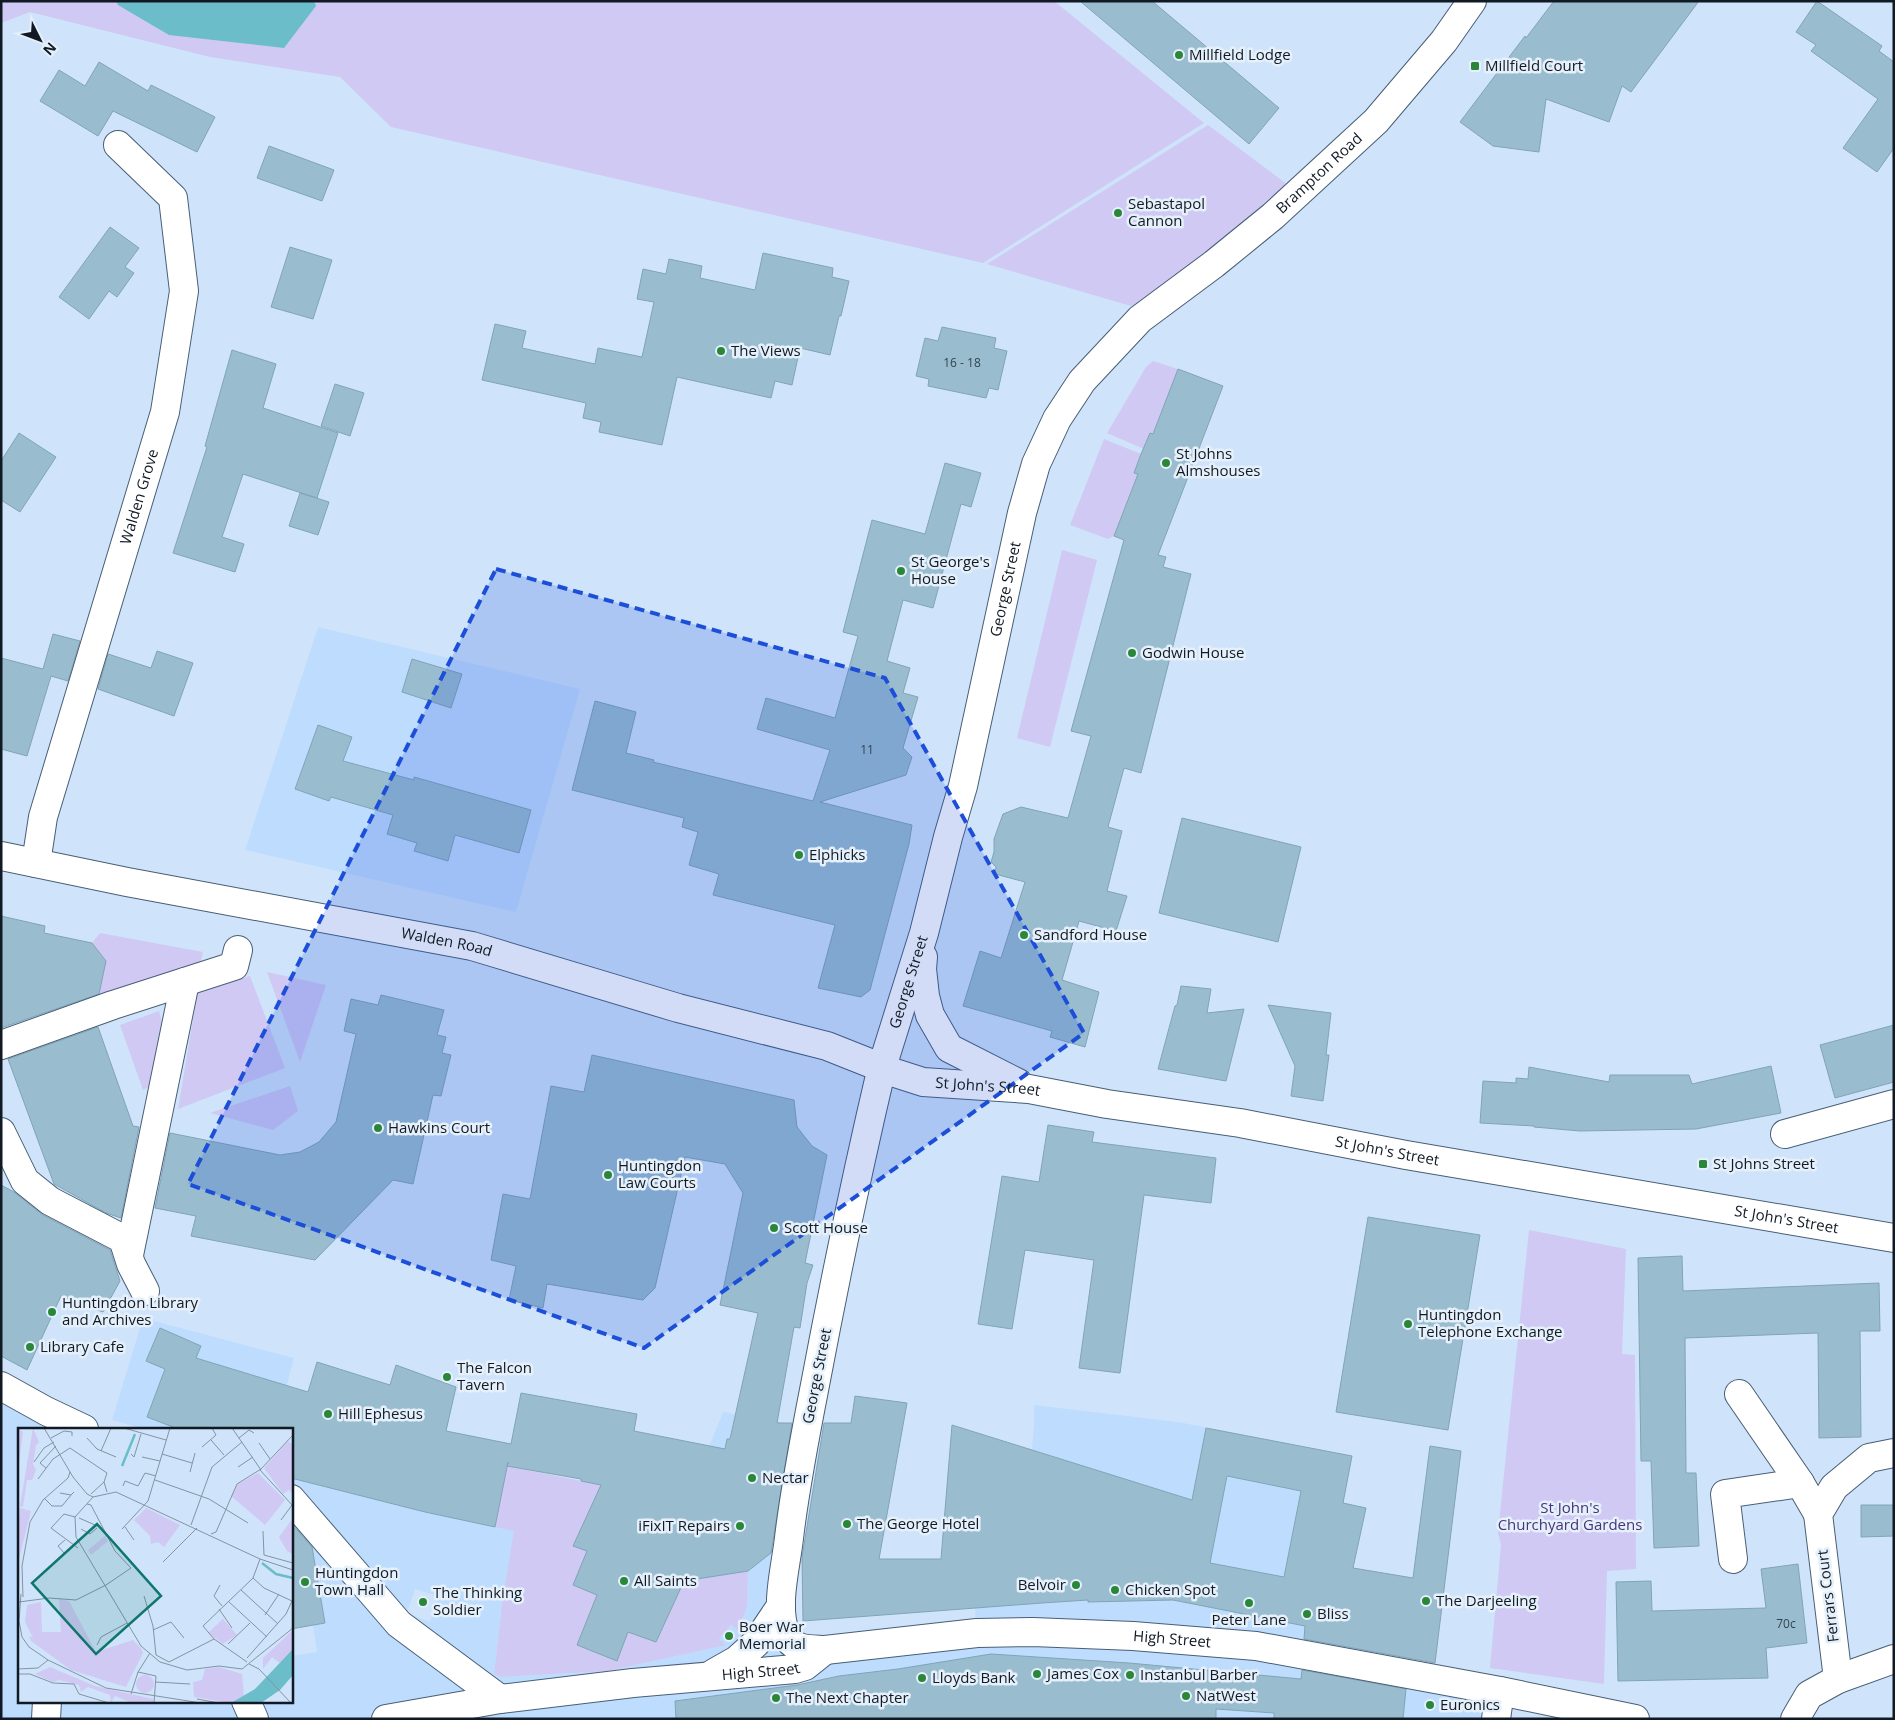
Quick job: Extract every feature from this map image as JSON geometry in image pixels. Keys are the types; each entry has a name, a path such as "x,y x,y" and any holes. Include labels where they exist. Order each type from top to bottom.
{"street":[{"name":"Brampton Road","path":"1140,319 1214,264 1273,216 1376,121 1444,42 1472,1"},
{"name":"Walden Grove","path":"36,863 43,817 165,412 184,291 173,198 118,145"},
{"name":"George Street","path":"825,1650 800,1649 789,1641 784,1631 781,1606 793,1508 820,1355 864,1147 889,1070 948,836 963,786 1022,513 1036,464 1057,419 1082,381 1140,319"},
{"name":"Walden Road","path":"1,856 127,882 472,946 678,1008 827,1046 889,1070"},
{"path":"924,933 922,969 925,996 930,1015 949,1048 1029,1089"},
{"path":"1,1045 113,1005 234,966 238,950"},
{"path":"129,1255 185,982"},
{"name":"St John's Street","path":"889,1070 923,1082 1029,1089 1107,1104 1240,1123 1416,1156 1894,1238"},
{"path":"1785,1134 1894,1104"},
{"path":"1,1133 25,1181 50,1201 123,1240 131,1264 145,1291"},
{"path":"1,1386 79,1426"},
{"name":"Ferrars Court","path":"1740,1394 1818,1514 1838,1678"},
{"path":"1818,1514 1834,1486 1869,1458 1894,1453"},
{"path":"1733,1559 1725,1494 1800,1484"},
{"path":"292,1500 399,1624 500,1699"},
{"name":"High Street","path":"711,1675 737,1660 756,1643 781,1606"},
{"name":"High Street","path":"386,1719 500,1699 711,1675 795,1669 805,1666 825,1650 977,1633 1033,1632 1133,1636 1256,1646 1500,1691 1635,1719"},
{"path":"1795,1719 1809,1695 1838,1678 1894,1659"},
{"path":"1496,1719 1500,1691"},
{"path":"46,1719 47,1702"},
{"path":"246,1702 254,1719"}],"highlighted area":[{"path":"496,569 885,678 1084,1033 644,1348 188,1184"}],"shaded area":[{"path":"116,1 314,1 316,6 284,48 169,35 118,5"},
{"path":"318,627 580,689 516,912 245,850"},
{"path":"143,1318 294,1358 275,1428 140,1428 112,1420"},
{"path":"1,1386 82,1428 18,1428 18,1702 292,1702 292,1656 317,1652 313,1625 325,1623 315,1566 292,1530 292,1478 426,1512 515,1531 502,1604 494,1674 501,1677 608,1671 725,1645 719,1639 731,1625 738,1631 747,1607 748,1571 707,1452 723,1412 807,1427 788,1645 976,1637 975,1608 986,1489 1028,1494 1034,1405 1178,1422 1352,1456 1343,1503 1366,1508 1358,1547 1335,1543 1331,1564 1383,1573 1371,1640 1373,1655 1494,1702 1494,1719 1,1719","holes":["415,1589 438,1596 430,1622 407,1613"]}],"green space":[{"path":"1,1 1054,1 1204,123 983,263 391,127 340,77 210,57 30,12 1,23"},
{"path":"1208,125 1292,188 1138,308 987,264"},
{"path":"1153,361 1178,369 1153,434 1150,433 1144,449 1107,433 1146,367"},
{"path":"1104,439 1141,454 1135,473 1138,474 1114,536 1108,539 1070,525"},
{"path":"1062,550 1097,560 1050,747 1017,738"},
{"path":"100,933 203,952 199,969 98,996 106,961 92,943"},
{"path":"267,972 326,985 300,1062"},
{"path":"250,976 285,1068 178,1109 198,990"},
{"path":"159,1011 163,1027 152,1085 143,1090 120,1025"},
{"path":"290,1086 298,1111 273,1130 210,1113"},
{"name":"St John's Churchyard Gardens","path":"1529,1230 1626,1249 1622,1354 1635,1355 1636,1569 1607,1571 1604,1684 1490,1668 1501,1545 1498,1533"},
{"path":"507,1466 696,1504 748,1571 747,1607 738,1631 731,1625 719,1639 726,1645 608,1671 501,1677 494,1674 502,1604 514,1531 495,1527"}],"building":[{"name":"Millfield Lodge","path":"1080,1 1152,1 1279,108 1249,144"},
{"path":"1554,1 1699,1 1631,92 1622,86 1609,122 1546,99 1539,152 1493,146 1460,122"},
{"path":"1817,1 1882,46 1879,51 1894,62 1894,148 1877,172 1843,148 1878,99 1811,51 1816,45 1796,32"},
{"path":"99,62 148,91 151,85 215,117 197,152 113,111 98,136 40,101 59,70 85,86"},
{"path":"269,146 334,170 322,201 257,178"},
{"path":"110,227 139,248 125,267 134,273 117,297 109,291 89,319 59,297"},
{"path":"290,247 332,260 313,319 271,307"},
{"name":"The Views","path":"763,253 833,268 832,277 849,281 830,355 800,348 792,385 775,381 771,398 677,377 662,445 599,432 601,422 583,418 586,403 482,380 495,324 526,331 522,348 595,364 598,348 642,357 654,302 637,299 643,269 666,274 669,259 702,266 700,278 755,290"},
{"path":"942,327 996,338 994,348 1007,351 998,390 989,388 986,398 928,386 929,379 916,376 925,338 938,341"},
{"path":"232,350 276,364 263,408 338,433 317,498 243,474 222,537 244,544 235,572 173,553 207,447 205,446"},
{"path":"1178,369 1223,386 1158,555 1166,557 1163,567 1191,574 1141,773 1124,768 1108,827 1122,831 1107,891 1127,896 1116,931 1079,921 1062,980 1099,992 1085,1047 1050,1037 1052,1031 963,1006 980,951 1001,958 1025,882 995,874 996,867 991,862 994,852 994,839 1003,814 1021,807 1068,818 1091,736 1071,731 1124,540 1114,536 1138,474 1134,473 1141,454 1150,433 1153,434"},
{"path":"335,384 364,393 350,436 321,426"},
{"path":"19,433 56,457 20,512 1,500 1,461"},
{"path":"945,463 981,473 971,507 961,504 933,608 903,600 887,661 910,668 903,693 918,697 903,748 912,757 906,775 820,802 912,825 909,844 870,990 861,997 818,988 835,925 713,895 719,874 689,865 698,832 682,827 684,818 572,790 595,701 636,712 626,753 654,760 653,762 813,801 830,750 757,729 766,698 835,718 858,636 843,632 872,520 925,534"},
{"path":"300,493 329,502 318,535 289,526"},
{"path":"53,634 80,641 68,681 51,676 27,756 1,749 1,658 43,669"},
{"path":"157,651 193,663 174,716 98,689 108,654 151,668"},
{"path":"412,659 462,674 451,708 402,692"},
{"path":"318,725 352,737 343,761 414,780 414,777 531,810 519,853 455,835 448,861 414,851 417,843 387,834 393,815 331,797 329,801 295,789"},
{"path":"1182,818 1301,847 1278,942 1159,913"},
{"path":"1,916 45,926 44,933 92,943 106,961 99,994 1,1028"},
{"path":"1181,986 1211,989 1207,1013 1244,1009 1226,1081 1158,1069"},
{"name":"Hawkins Court","path":"381,995 444,1010 437,1035 446,1037 442,1053 451,1055 441,1096 433,1095 413,1184 393,1180 315,1260 191,1236 196,1216 155,1208 170,1133 280,1155 300,1152 319,1142 336,1122 356,1034 344,1031 351,999 378,1005"},
{"path":"1268,1005 1331,1013 1326,1055 1329,1055 1323,1101 1291,1096 1295,1066"},
{"path":"1894,1025 1894,1082 1835,1098 1820,1045"},
{"path":"98,1027 133,1126 139,1127 121,1218 106,1213 54,1184 8,1059"},
{"path":"592,1055 794,1100 797,1127 812,1146 827,1155 805,1263 813,1265 807,1283 800,1328 794,1327 777,1423 792,1423 771,1553 748,1571 684,1581 656,1642 628,1632 617,1661 577,1645 597,1595 573,1585 587,1551 573,1546 601,1485 581,1481 581,1479 507,1466 495,1527 425,1512 292,1478 292,1428 175,1428 147,1417 165,1369 146,1361 160,1328 201,1346 196,1358 308,1392 317,1362 390,1385 396,1365 456,1387 446,1431 511,1444 521,1393 637,1414 634,1431 725,1449 727,1439 730,1439 758,1313 720,1305 743,1193 725,1164 685,1157 655,1288 643,1300 547,1284 543,1308 509,1300 516,1266 491,1260 503,1194 530,1199 551,1086 584,1092"},
{"path":"1771,1066 1781,1113 1696,1129 1580,1131 1480,1123 1483,1081 1516,1083 1516,1078 1528,1079 1529,1067 1609,1082 1610,1075 1689,1075 1692,1084"},
{"path":"1048,1125 1094,1132 1092,1142 1216,1158 1211,1203 1144,1195 1120,1373 1079,1368 1094,1260 1025,1250 1012,1329 978,1324 1002,1176 1039,1182"},
{"name":"Huntingdon Library and Archives","path":"1,1185 14,1192 43,1215 110,1250 120,1281 103,1312 61,1296 27,1370 1,1356"},
{"name":"Huntingdon Telephone Exchange","path":"1368,1217 1480,1235 1448,1430 1336,1412"},
{"path":"1682,1256 1683,1291 1879,1283 1880,1331 1860,1331 1861,1437 1819,1438 1818,1333 1685,1338 1686,1473 1696,1473 1699,1546 1654,1548 1651,1461 1641,1461 1638,1258"},
{"path":"855,1396 907,1403 879,1559 941,1559 952,1425 1192,1500 1206,1428 1352,1456 1343,1503 1366,1508 1353,1568 1413,1578 1430,1446 1461,1451 1435,1663 1304,1639 1305,1626 1173,1600 1088,1602 1088,1600 803,1621 802,1557 824,1423 851,1423","holes":["1227,1476 1301,1491 1284,1577 1210,1563"]},
{"path":"1861,1505 1894,1505 1894,1536 1861,1537"},
{"name":"Huntingdon Town Hall","path":"292,1524 312,1547 325,1623 292,1629"},
{"path":"1798,1564 1807,1643 1766,1648 1768,1678 1618,1681 1616,1582 1651,1581 1652,1611 1766,1608 1761,1569"},
{"path":"991,1654 1129,1663 1301,1679 1302,1670 1406,1689 1403,1719 1274,1719 1274,1713 1216,1709 1216,1719 676,1719 675,1701 797,1685 839,1676 898,1669"}],"place":[{"name":"Millfield Lodge","path":"1179,55"},
{"name":"Millfield Court","path":"1475,66"},
{"name":"Sebastapol Cannon","path":"1118,213"},
{"name":"The Views","path":"721,351"},
{"name":"St Johns Almshouses","path":"1166,463"},
{"name":"St George's House","path":"901,571"},
{"name":"Godwin House","path":"1132,653"},
{"name":"Elphicks","path":"799,855"},
{"name":"Sandford House","path":"1024,935"},
{"name":"Hawkins Court","path":"378,1128"},
{"name":"St Johns Street","path":"1703,1164"},
{"name":"Huntingdon Law Courts","path":"608,1175"},
{"name":"Scott House","path":"774,1228"},
{"name":"Huntingdon Library and Archives","path":"52,1312"},
{"name":"Huntingdon Telephone Exchange","path":"1408,1324"},
{"name":"Library Cafe","path":"30,1347"},
{"name":"The Falcon Tavern","path":"447,1377"},
{"name":"Hill Ephesus","path":"328,1414"},
{"name":"Nectar","path":"752,1478"},
{"name":"The George Hotel","path":"847,1524"},
{"name":"iFixIT Repairs","path":"740,1526"},
{"name":"All Saints","path":"624,1581"},
{"name":"Huntingdon Town Hall","path":"305,1582"},
{"name":"Belvoir","path":"1076,1585"},
{"name":"Chicken Spot","path":"1115,1590"},
{"name":"The Darjeeling","path":"1426,1601"},
{"name":"The Thinking Soldier","path":"423,1602"},
{"name":"Peter Lane","path":"1249,1603"},
{"name":"Bliss","path":"1307,1614"},
{"name":"Boer War Memorial","path":"729,1636"},
{"name":"James Cox","path":"1037,1674"},
{"name":"Instanbul Barber","path":"1130,1675"},
{"name":"Lloyds Bank","path":"922,1678"},
{"name":"NatWest","path":"1186,1696"},
{"name":"The Next Chapter","path":"776,1698"},
{"name":"Euronics","path":"1430,1705"}]}
